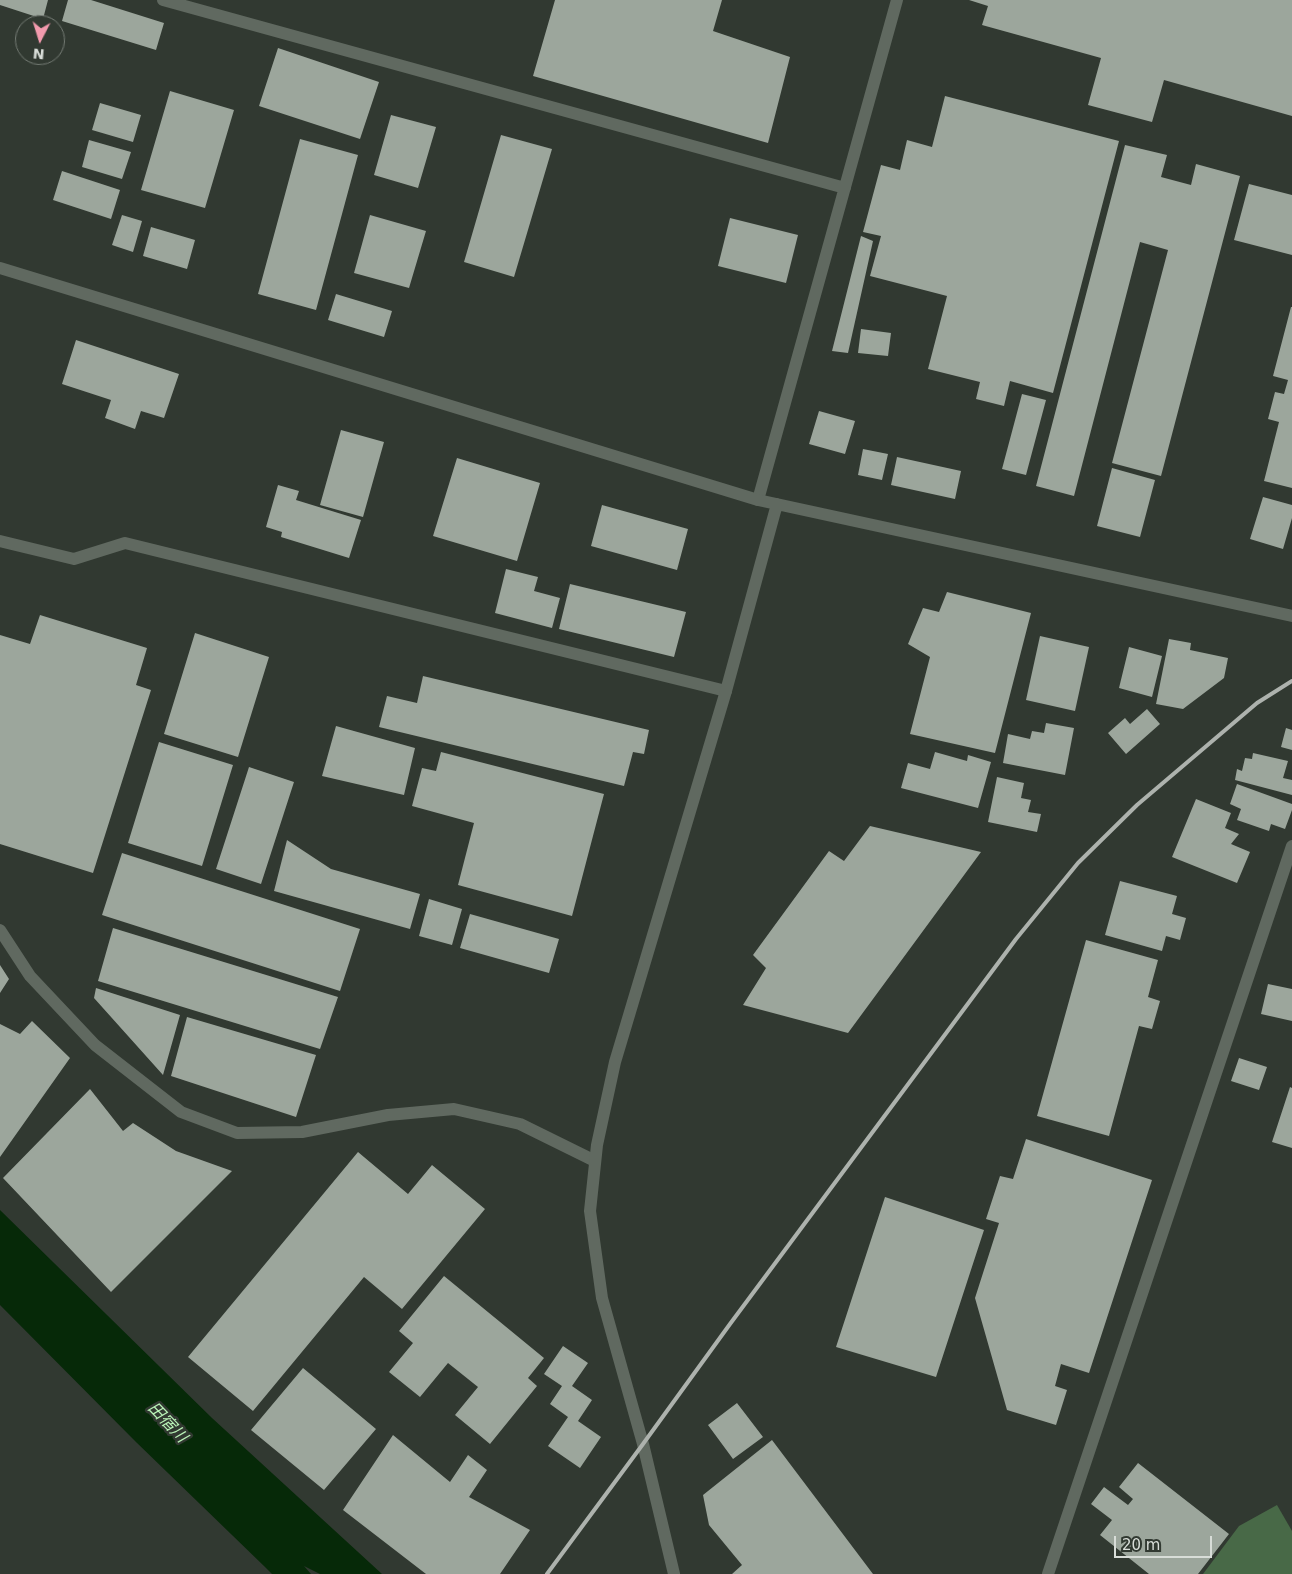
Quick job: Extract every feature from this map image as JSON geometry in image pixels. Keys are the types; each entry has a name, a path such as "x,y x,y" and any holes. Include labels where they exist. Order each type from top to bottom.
{"street":[{"path":"163,0 845,188"},
{"path":"758,500 897,0"},
{"path":"0,268 758,500 1292,616"},
{"path":"674,1574 643,1444 602,1298 590,1210 597,1145 615,1062 726,691 777,504"},
{"path":"0,541 74,560 125,543 726,691"},
{"path":"1048,1574 1292,846"},
{"path":"0,930 30,976 95,1045 181,1112 237,1133 246,1133 302,1132 388,1114 454,1109 520,1124 595,1162"}],"shaded area":[{"path":"1277,1505 1292,1531 1292,1574 1203,1574 1239,1526"}],"water":[{"name":"田宿川","path":"0,1210 212,1418 382,1574 320,1574 304,1566 311,1574 272,1574 136,1442 0,1305"}],"building":[{"path":"0,0 48,0 44,15 31,15 0,5"},
{"path":"68,0 91,0 164,23 156,50 65,22 64,15"},
{"path":"555,0 722,0 713,31 790,57 768,143 533,76"},
{"path":"969,0 1292,0 1292,116 1164,80 1152,122 1088,105 1101,58 982,25 988,6"},
{"path":"278,48 379,82 360,139 259,106"},
{"path":"170,91 234,110 205,208 141,190"},
{"path":"945,96 1119,141 1053,393 1010,381 1004,406 976,399 980,382 928,369 947,296 870,276 881,236 863,232 881,165 900,170 907,140 932,147"},
{"path":"100,103 141,115 133,142 92,130"},
{"path":"391,115 436,127 418,188 374,175"},
{"path":"501,135 552,149 514,277 464,262"},
{"path":"300,139 358,155 316,310 258,294"},
{"path":"89,140 131,152 122,179 82,167"},
{"path":"1125,145 1167,155 1161,177 1191,185 1196,164 1240,176 1161,476 1112,463 1168,250 1140,242 1074,496 1036,486"},
{"path":"62,171 120,190 111,219 53,200"},
{"path":"1249,184 1292,195 1292,255 1234,240"},
{"path":"122,215 142,221 133,252 112,245"},
{"path":"370,215 426,231 409,288 354,273"},
{"path":"730,218 798,235 786,283 718,266"},
{"path":"151,227 195,240 187,269 143,256"},
{"path":"861,236 873,241 848,353 832,351"},
{"path":"336,294 392,311 384,337 328,320"},
{"path":"1291,307 1292,488 1264,481 1279,422 1268,419 1275,392 1284,394 1288,380 1273,376"},
{"path":"861,329 891,333 888,356 858,353"},
{"path":"76,340 179,374 164,418 141,411 135,429 105,418 111,400 62,384"},
{"path":"1022,394 1046,400 1026,475 1002,469"},
{"path":"819,411 855,421 845,454 809,444"},
{"path":"341,430 384,442 363,517 320,505"},
{"path":"863,449 888,454 882,480 858,475"},
{"path":"897,457 961,471 955,499 891,485"},
{"path":"457,458 540,483 517,561 433,536"},
{"path":"1112,468 1155,480 1140,537 1097,526"},
{"path":"278,485 299,491 296,500 361,520 349,558 281,537 282,532 266,527"},
{"path":"1263,497 1292,505 1292,518 1283,549 1250,539"},
{"path":"602,505 688,529 677,570 591,546"},
{"path":"506,569 538,577 534,591 560,598 552,628 495,613"},
{"path":"570,584 686,612 674,657 559,629"},
{"path":"947,592 1031,613 995,753 910,734 930,657 908,644 923,608 939,612"},
{"path":"40,615 147,648 136,685 151,690 93,873 0,844 0,635 30,644"},
{"path":"195,633 269,657 238,757 164,734"},
{"path":"1040,636 1089,647 1075,711 1026,700"},
{"path":"1169,639 1191,643 1190,650 1228,658 1224,678 1183,709 1156,704"},
{"path":"1129,647 1162,656 1152,697 1119,688"},
{"path":"423,676 649,730 644,754 633,752 624,786 379,727 387,696 417,703"},
{"path":"1147,709 1160,724 1126,754 1108,733 1125,718 1130,724"},
{"path":"1046,723 1074,728 1065,775 1003,763 1008,734 1030,739 1032,731 1044,733"},
{"path":"336,726 415,748 404,795 322,776"},
{"path":"1286,728 1292,730 1292,750 1281,747"},
{"path":"159,742 233,765 202,866 128,843"},
{"path":"441,752 604,794 572,916 458,885 474,823 412,806 422,768 436,771"},
{"path":"935,752 967,761 968,755 991,762 978,808 901,788 908,763 930,769"},
{"path":"1253,753 1288,761 1283,778 1292,780 1292,795 1235,780 1237,769 1242,771 1245,758 1252,759"},
{"path":"249,767 294,782 261,884 216,869"},
{"path":"997,777 1024,783 1021,798 1031,800 1028,812 1041,814 1037,832 988,822"},
{"path":"1237,784 1292,804 1292,810 1285,829 1271,824 1269,831 1237,820 1241,809 1230,804"},
{"path":"1196,799 1231,813 1225,828 1239,834 1231,844 1250,852 1237,883 1172,857"},
{"path":"870,826 981,852 848,1033 743,1005 766,968 753,955 829,851 844,861"},
{"path":"287,840 331,869 420,894 410,929 274,891"},
{"path":"122,853 360,929 340,991 102,915"},
{"path":"1120,881 1177,896 1172,914 1186,918 1180,940 1166,936 1162,951 1105,935"},
{"path":"429,899 462,909 452,945 419,936"},
{"path":"470,914 559,939 549,973 460,948"},
{"path":"113,928 338,997 320,1049 98,981"},
{"path":"1086,940 1158,960 1148,997 1160,1001 1152,1029 1139,1026 1109,1136 1037,1116"},
{"path":"0,965 9,979 0,993"},
{"path":"1268,984 1292,989 1292,1021 1261,1014"},
{"path":"96,988 180,1015 163,1075 94,998"},
{"path":"187,1017 316,1055 296,1117 171,1076"},
{"path":"32,1021 70,1058 0,1157 0,1024 20,1034"},
{"path":"1239,1058 1267,1067 1259,1090 1231,1081"},
{"path":"1290,1087 1292,1088 1292,1148 1272,1142"},
{"path":"90,1089 123,1131 133,1123 176,1151 232,1171 111,1292 3,1178"},
{"path":"1026,1139 1152,1180 1089,1373 1061,1364 1055,1386 1067,1390 1056,1425 1007,1410 975,1298 999,1223 986,1219 1000,1176 1013,1179"},
{"path":"358,1152 408,1194 432,1165 485,1209 402,1309 364,1277 253,1411 188,1357"},
{"path":"885,1197 984,1230 936,1377 836,1347"},
{"path":"444,1276 544,1358 528,1378 537,1386 490,1444 455,1415 478,1387 448,1363 420,1397 389,1372 413,1343 399,1331"},
{"path":"563,1346 588,1363 572,1386 592,1400 578,1421 601,1437 580,1468 548,1446 568,1417 550,1404 562,1386 544,1374"},
{"path":"303,1368 376,1429 324,1490 251,1430"},
{"path":"737,1403 763,1437 733,1459 708,1425"},
{"path":"393,1435 450,1482 468,1455 487,1470 469,1497 530,1530 500,1574 426,1574 343,1510"},
{"path":"772,1440 873,1574 732,1574 742,1565 709,1525 703,1495"},
{"path":"1138,1463 1229,1534 1198,1574 1149,1574 1100,1535 1112,1520 1091,1504 1104,1487 1128,1505 1133,1499 1119,1487"}],"railway":[{"path":"547,1574 1016,939 1078,863 1137,805 1257,703 1292,681"}]}
